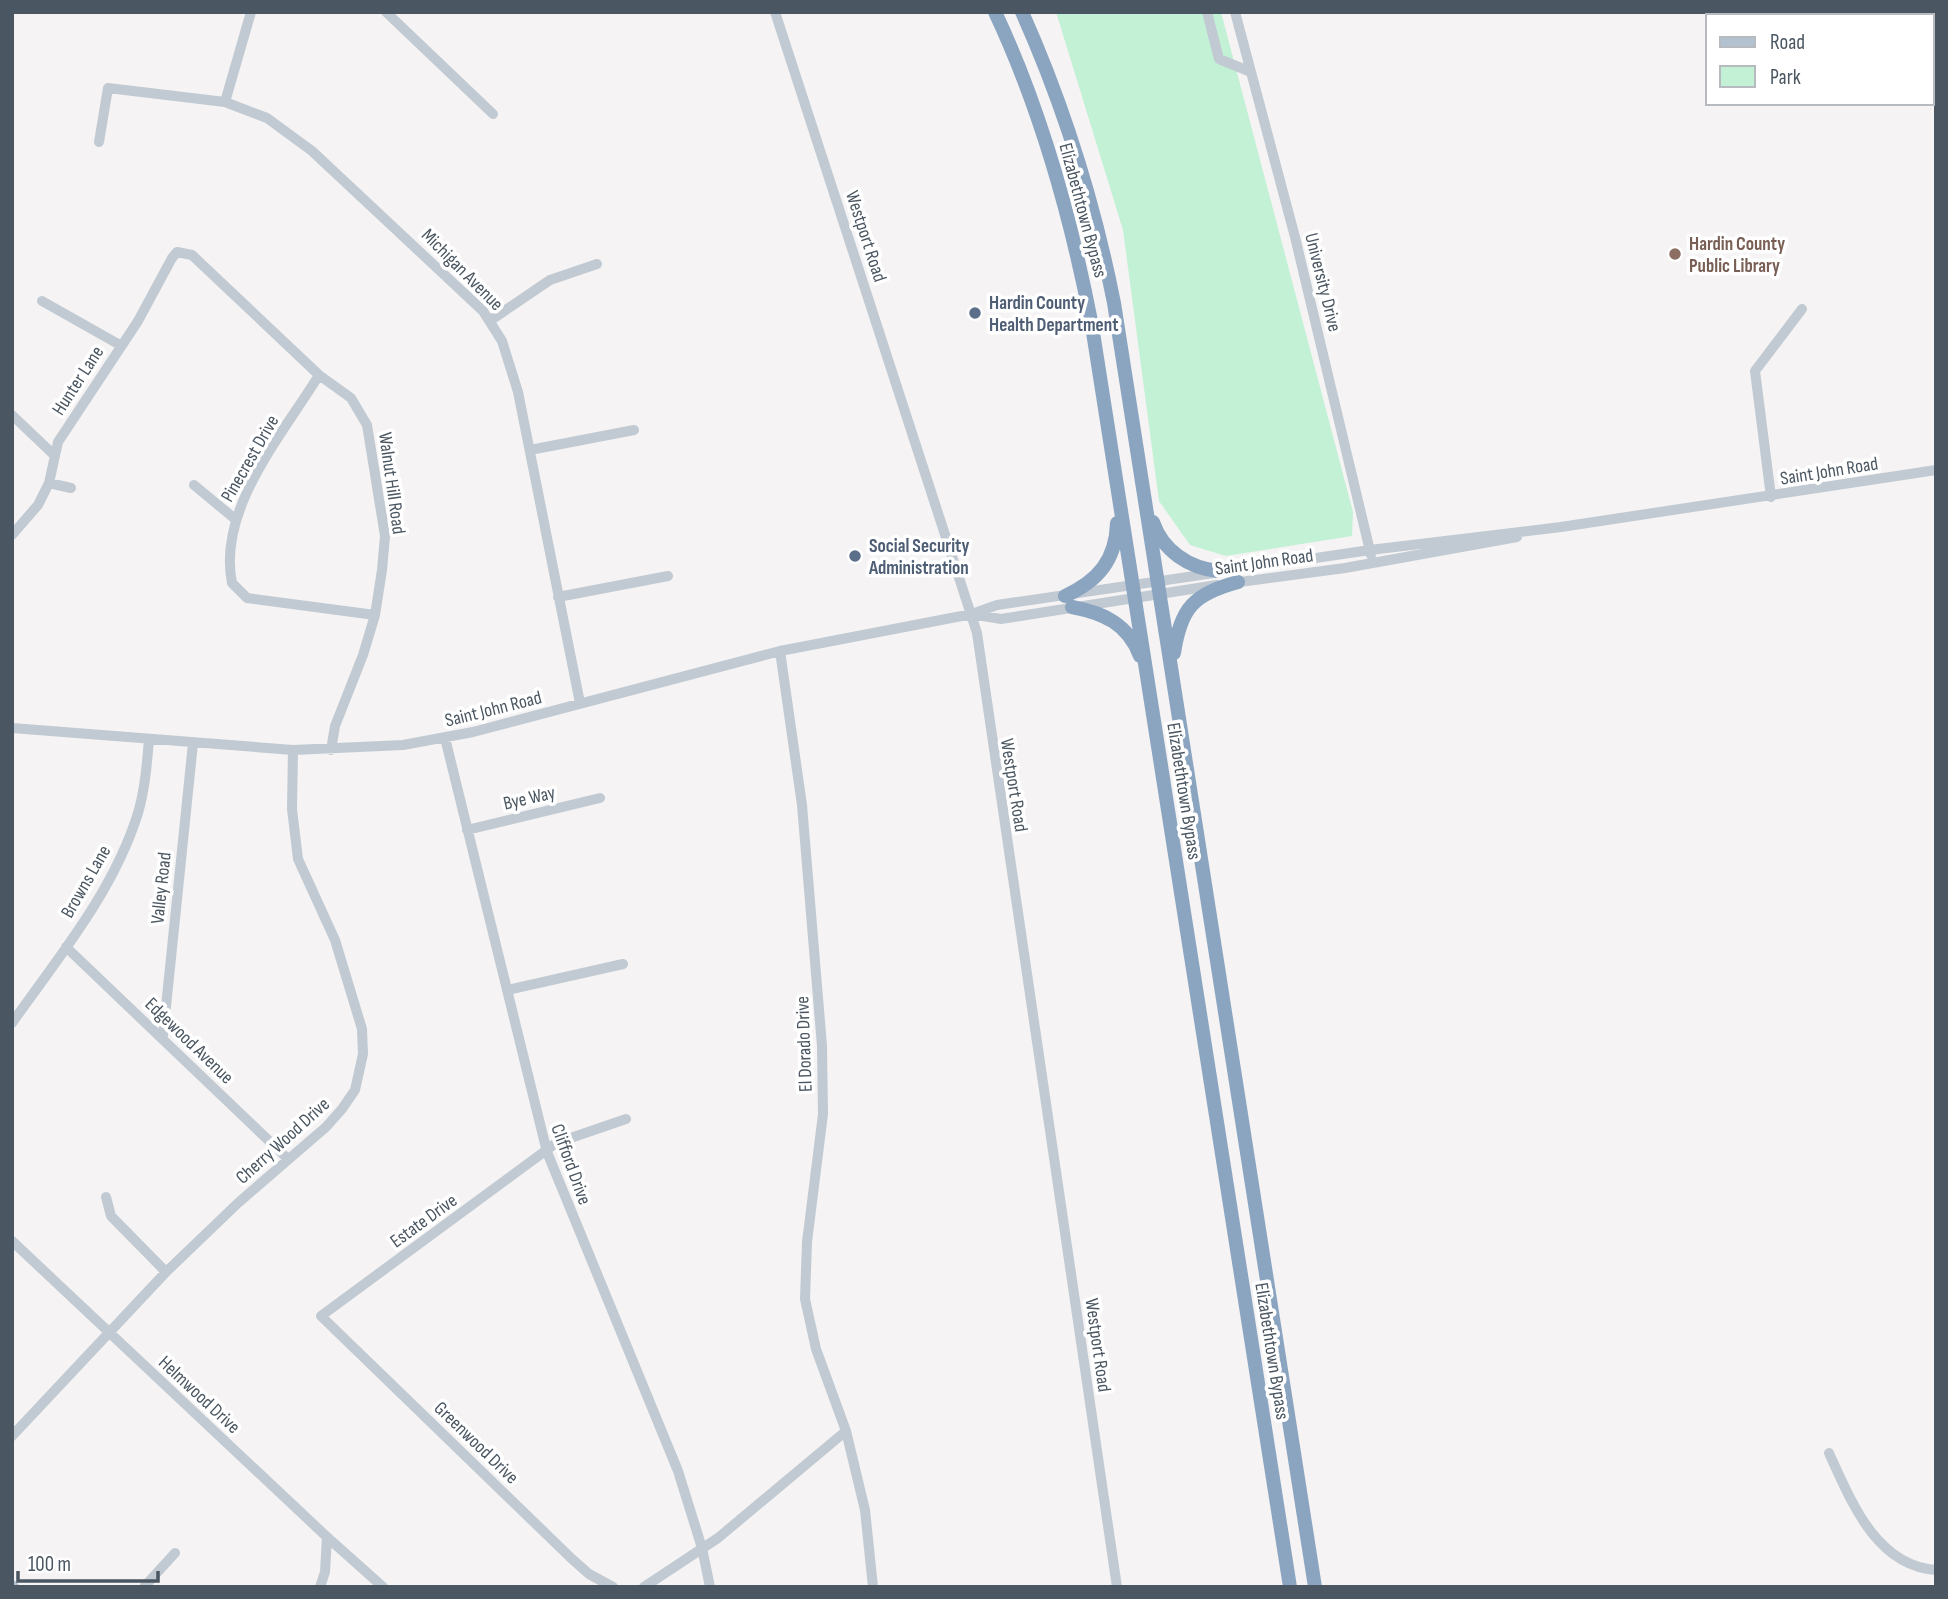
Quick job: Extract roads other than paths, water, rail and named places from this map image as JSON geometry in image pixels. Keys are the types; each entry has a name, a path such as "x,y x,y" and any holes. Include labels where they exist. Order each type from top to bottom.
{"highway":[{"name":"Elizabethtown Bypass","path":"995,12 1037,116 1070,221 1092,326 1290,1587"},
{"name":"Elizabethtown Bypass","path":"1022,12 1061,107 1092,205 1114,303 1315,1587"},
{"path":"1142,480 1156,531 1164,543 1184,561 1218,571"},
{"path":"1068,602 1094,580 1111,558 1117,530 1117,483"},
{"path":"1173,675 1177,635 1187,609 1207,591 1238,582"},
{"path":"1068,602 1101,613 1123,628 1138,650 1148,679"}],"street":[{"path":"225,102 251,12"},
{"path":"386,12 493,114"},
{"name":"Westport Road","path":"775,12 977,633 1117,1587"},
{"path":"1207,12 1219,59 1251,72"},
{"name":"University Drive","path":"1235,12 1295,237 1373,562"},
{"name":"Michigan Avenue","path":"99,142 108,88 225,102 255,111 291,134 410,241 491,320 508,355 530,450 580,703"},
{"name":"Hunter Lane","path":"12,535 38,505 48,483 53,454 120,345 138,321 172,258 177,252 184,251"},
{"name":"Walnut Hill Road","path":"184,251 204,265 320,375 358,406 370,435 385,536 374,615 363,655 335,726 331,750"},
{"path":"491,320 550,280 597,264"},
{"path":"42,300 120,345"},
{"path":"1771,496 1755,371 1802,309"},
{"name":"Pinecrest Drive","path":"320,375 256,478 235,519 231,576 241,594 263,600 374,615"},
{"path":"12,415 53,454"},
{"path":"530,450 634,430"},
{"name":"Saint John Road","path":"1159,587 1218,571 1561,527 1936,470"},
{"path":"48,483 71,488"},
{"path":"194,485 235,519"},
{"name":"Saint John Road","path":"12,729 293,750 331,750 445,738 780,651 972,614 1001,619 1068,602 1134,591 1238,582 1373,562 1561,527"},
{"path":"558,597 668,576"},
{"name":"El Dorado Drive","path":"780,651 802,804 822,1046 822,1114 807,1242 805,1299 816,1349 846,1431 865,1510 873,1587"},
{"name":"Clifford Drive","path":"445,738 547,1153 678,1471 702,1548 710,1587"},
{"name":"Browns Lane","path":"12,1023 66,947 127,843 142,795 149,739"},
{"name":"Valley Road","path":"163,1036 193,743"},
{"name":"Cherry Wood Drive","path":"12,1436 166,1272 326,1127 349,1101 363,1054 362,1029 345,965 296,849 292,809 293,750"},
{"name":"Bye Way","path":"467,830 600,798"},
{"name":"Edgewood Avenue","path":"66,947 163,1036 288,1159"},
{"path":"507,990 623,964"},
{"name":"Estate Drive","path":"321,1316 547,1153 556,1143 626,1119"},
{"path":"106,1197 111,1216 166,1272"},
{"name":"Helmwood Drive","path":"12,1241 383,1587"},
{"name":"Greenwood Drive","path":"321,1316 572,1559 589,1574 613,1587"},
{"path":"644,1587 702,1548 846,1431"},
{"path":"1829,1453 1869,1528 1884,1548 1907,1565 1936,1570"},
{"path":"320,1587 325,1572 327,1536"},
{"path":"144,1587 175,1553"}],"place":[{"name":"Hardin County Public Library","path":"1675,254"},
{"name":"Hardin County Health Department","path":"975,313"},
{"name":"Social Security Administration","path":"855,556"}]}
